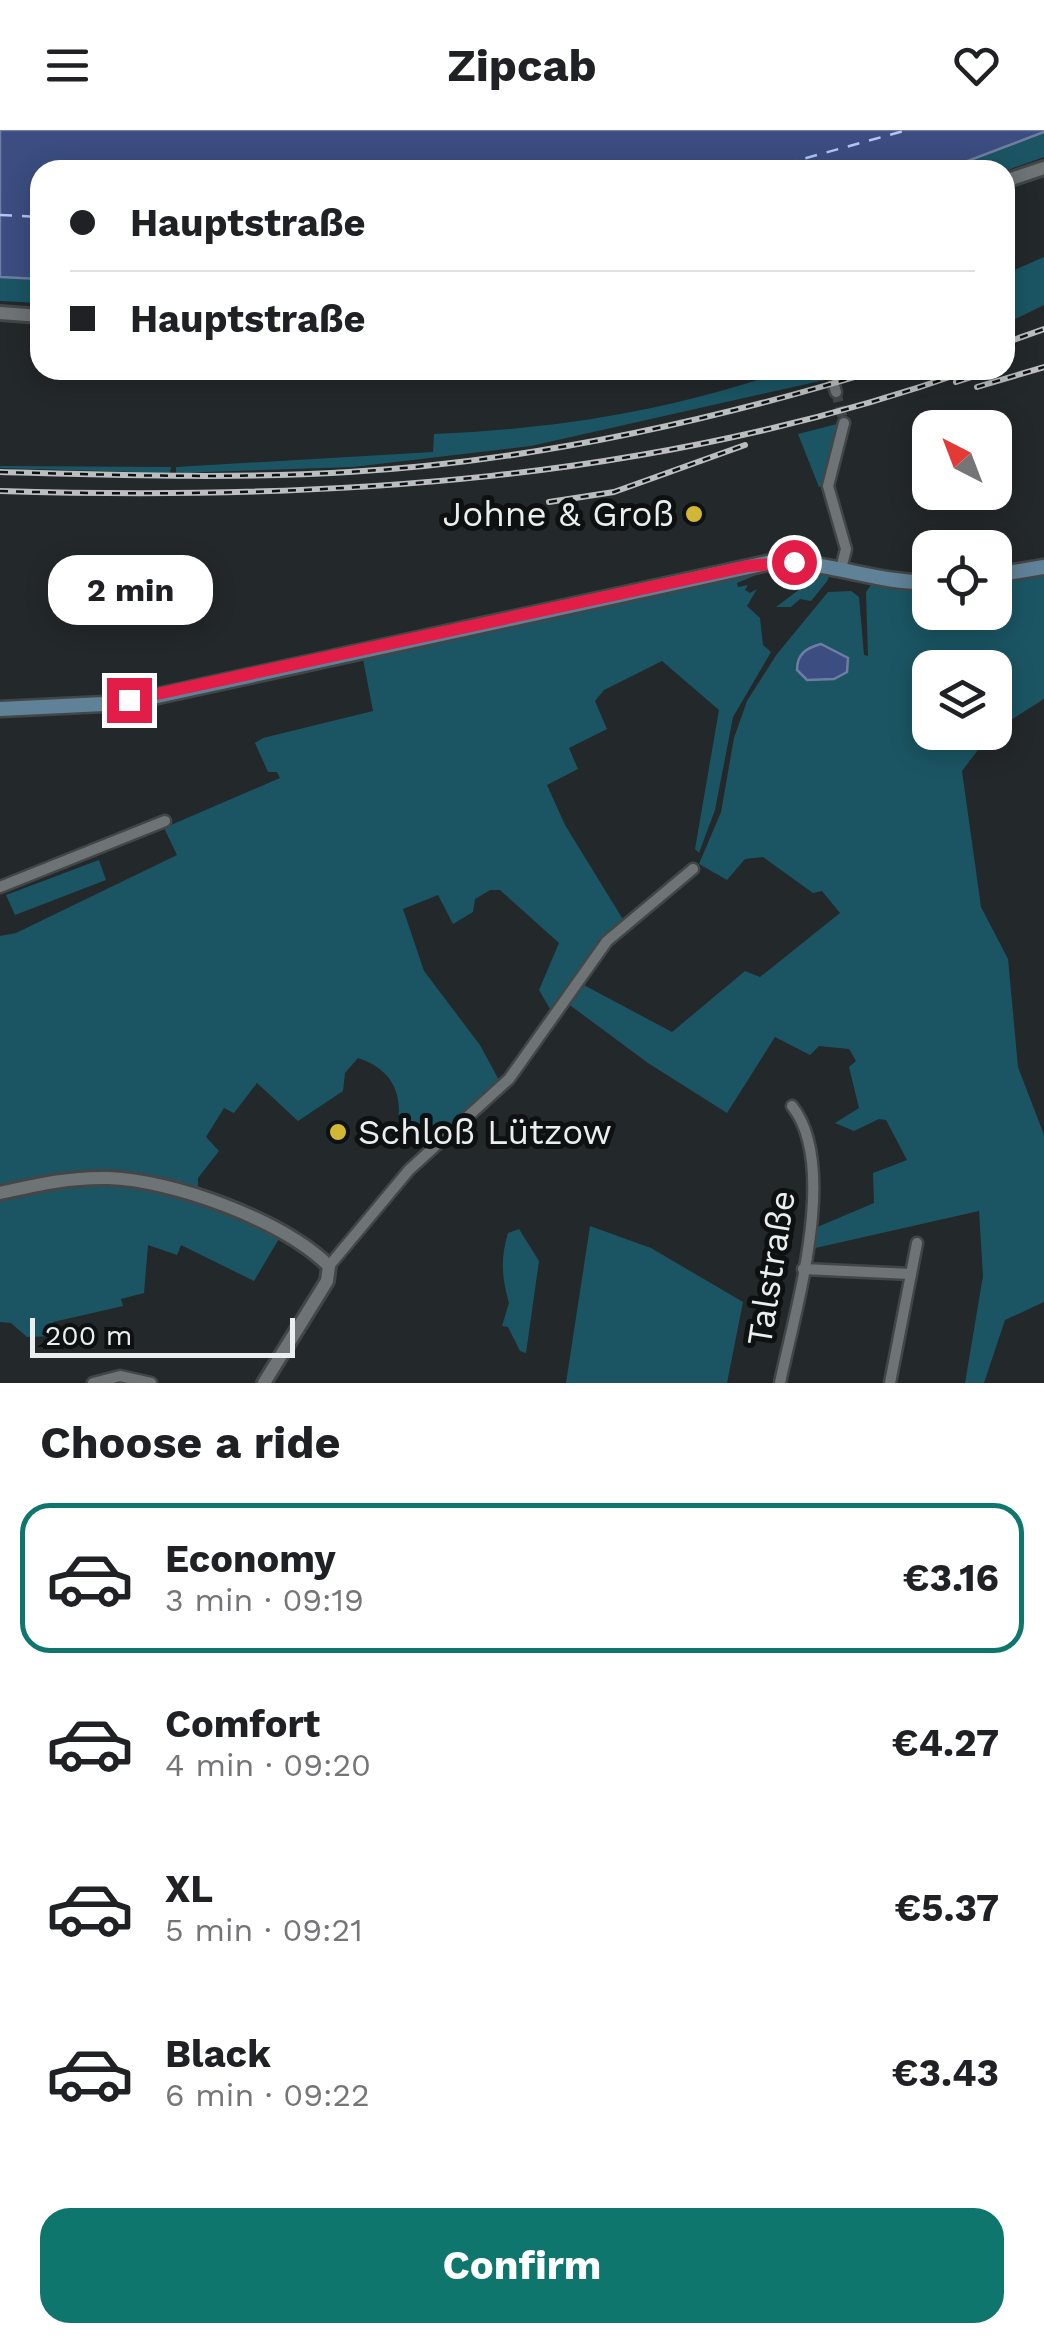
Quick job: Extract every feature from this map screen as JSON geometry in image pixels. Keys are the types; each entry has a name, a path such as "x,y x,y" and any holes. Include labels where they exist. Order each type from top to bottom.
{"main road":[{"path":"0,710 153,697 748,566 794,562 841,568 890,582 912,582"},
{"path":"1012,573 1044,568"}],"street":[{"path":"1015,178 1044,168"},
{"path":"0,313 30,315"},
{"path":"841,568 846,549 828,486 844,423"},
{"path":"0,887 166,822"},
{"path":"264,1383 329,1269 409,1170 516,1071 608,941 693,869"},
{"name":"Talstraße","path":"780,1383 803,1269 814,1186 801,1123 792,1106"},
{"path":"0,1193 73,1178 154,1185 234,1210 301,1243 329,1269"},
{"path":"890,1383 917,1243"},
{"path":"803,1269 911,1274"},
{"path":"93,1383 120,1376 151,1383"}],"shaded area":[{"path":"1044,132 1044,157 1015,167 1015,160 970,160"},
{"path":"1044,257 1044,305 1015,319 1015,270"},
{"path":"0,277 30,278 30,302 0,301"},
{"path":"757,380 825,380 531,446 353,467 176,473 176,467 433,452 434,434 604,417"},
{"path":"841,423 824,485 819,487 798,434"},
{"path":"0,466 171,467 170,473"},
{"path":"759,569 766,571 737,583 738,587 748,585 745,590 750,593 757,589 747,606 760,618 763,645 771,652 733,717 715,810 699,853 695,849 719,710 662,661 604,690 595,701 607,729 569,748 578,769 547,785 565,825 624,921 553,1014 539,990 559,943 500,890 490,890 475,899 473,912 453,924 438,895 403,909 424,971 480,1045 501,1084 433,1142 395,1137 399,1111 395,1088 382,1071 358,1058 345,1073 343,1091 298,1121 257,1083 234,1113 224,1108 206,1137 219,1151 198,1178 198,1191 75,1173 0,1187 0,936 16,933 177,855 164,828 280,778 277,772 268,772 255,743 263,738 373,711 363,659"},
{"path":"807,573 829,576 811,601 800,599 791,607 776,607 800,589 798,585"},
{"path":"1044,574 1044,699 1012,719 1012,650 912,650 912,750 978,750 962,771 981,907 1008,959 1018,1067 1044,1135 1044,1302 1005,1320 984,1383 965,1383 983,1276 979,1211 811,1249 815,1228 874,1203 873,1173 907,1160 886,1120 879,1119 854,1131 835,1123 859,1108 849,1067 856,1061 849,1049 819,1046 810,1055 775,1037 727,1113 648,1063 567,1003 580,983 672,1032 745,971 760,977 840,913 822,891 813,893 763,857 745,859 727,880 699,864 721,812 734,738 747,701 777,654 828,592 851,591 859,597 864,655 868,656 866,592 871,585 912,587 912,630 1012,630 1012,579"},
{"path":"99,860 106,880 15,915 6,895"},
{"path":"127,1183 231,1213 280,1237 254,1281 181,1245 177,1255 148,1245 144,1293 121,1299 123,1306 53,1322 54,1336 27,1337 11,1323 0,1322 0,1197 56,1184"},
{"path":"590,1226 651,1248 743,1302 727,1383 566,1383"},
{"path":"519,1229 539,1261 526,1353 520,1351 508,1327 502,1326 509,1303 503,1277 504,1251 508,1233"}],"water":[{"path":"0,130 1044,130 970,160 30,160 30,278 0,277"},
{"path":"821,644 848,658 847,672 834,679 807,680 797,670 799,660 807,650"}],"ferry route":[{"path":"799,160 907,130"},
{"path":"0,215 30,216"}],"tunnel":[{"path":"836,392 844,423"}],"railway":[{"path":"1015,339 1044,329"},
{"path":"1015,376 1044,367"},
{"path":"0,472 262,475 416,467 616,437 844,380"},
{"path":"0,491 246,492 491,476 612,460 733,437 938,380"},
{"path":"956,382 962,380"},
{"path":"977,387 1000,380"},
{"path":"549,502 614,492 745,445"}],"place":[{"name":"Johne & Groß","path":"694,514"},
{"name":"Schloß Lützow","path":"338,1132"}],"route":[{"path":"129,700 395,646 748,566 794,562"}]}
